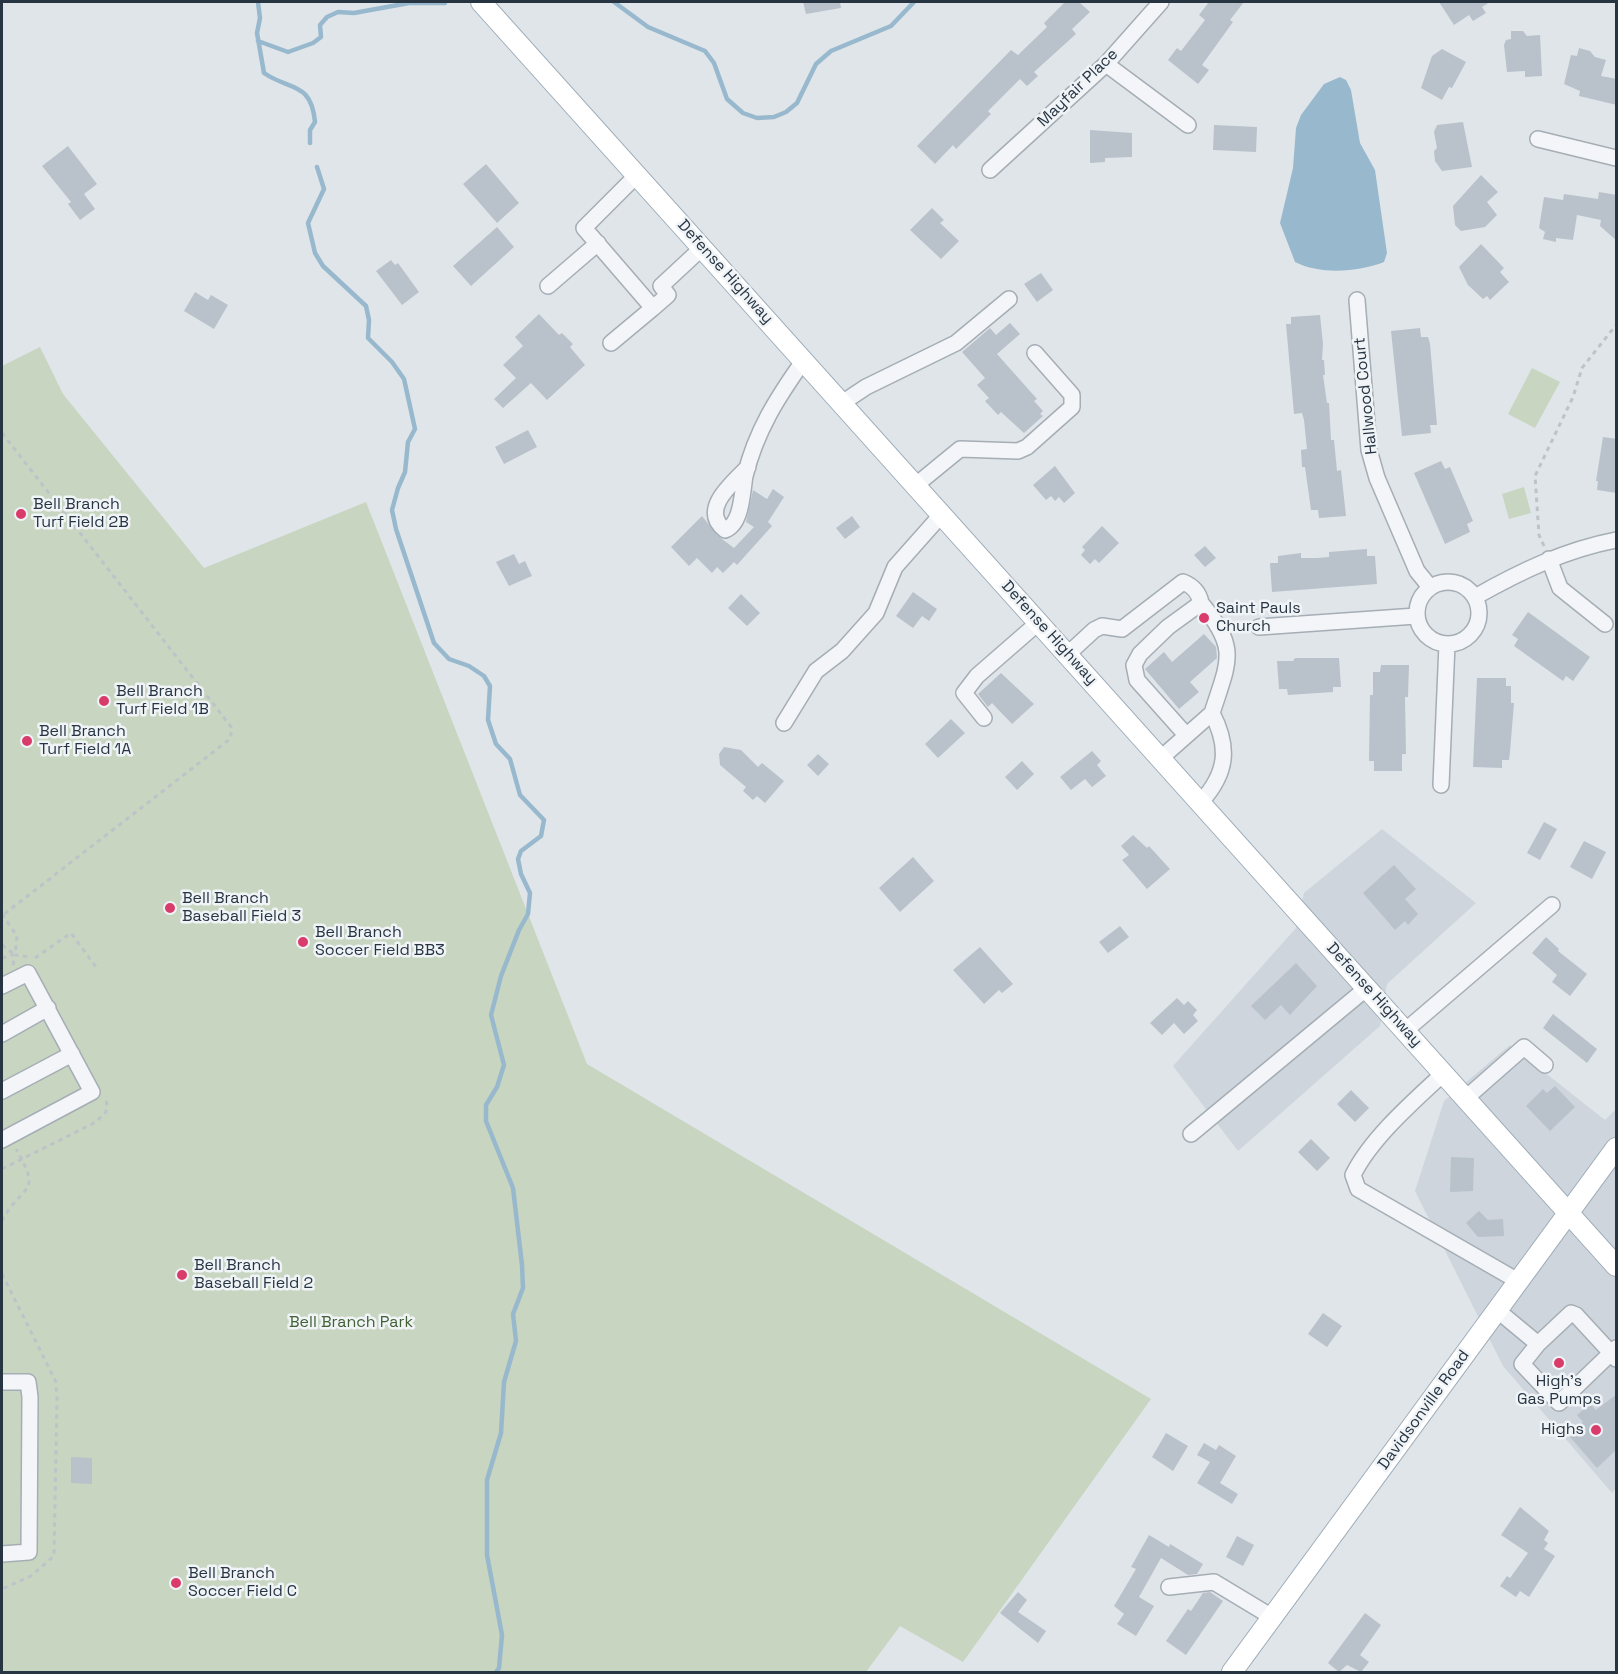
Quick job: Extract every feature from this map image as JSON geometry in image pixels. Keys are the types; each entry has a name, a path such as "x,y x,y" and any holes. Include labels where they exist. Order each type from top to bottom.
{"main road":[{"name":"Defense Highway","path":"482,2 1617,1266"},
{"name":"Davidsonville Road","path":"1232,1672 1617,1148"}],"street":[{"name":"Mayfair Place","path":"990,170 1106,64 1161,2"},
{"path":"1106,64 1188,125"},
{"path":"1538,139 1617,158"},
{"path":"638,174 584,228 653,308"},
{"path":"548,286 597,243"},
{"path":"611,343 668,295 661,286 703,247"},
{"path":"842,403 866,387 957,343 1009,299"},
{"name":"Hallwood Court","path":"1357,300 1369,450 1377,478 1418,571 1430,587"},
{"path":"916,485 960,449 1018,451 1027,447 1072,407 1072,394 1035,353"},
{"path":"748,467 759,431 804,360"},
{"path":"784,723 816,671 842,651 876,613 895,567 942,514"},
{"path":"1475,597 1520,571 1549,559 1584,547 1617,540"},
{"path":"1549,559 1560,588 1605,624"},
{"path":"1452,581 1469,589 1475,597 1479,609 1476,627 1469,636 1459,642 1447,644 1428,636 1420,627 1416,616 1422,595 1430,587 1452,581"},
{"path":"1068,654 1094,630 1102,626 1122,628 1183,582 1191,585 1200,597 1201,603 1220,627 1228,652 1212,714 1224,744 1222,768 1214,787 1201,802"},
{"path":"1186,735 1137,680 1134,665 1140,654 1168,627 1201,603"},
{"path":"1259,627 1416,616"},
{"path":"984,718 964,693 977,676 1039,622"},
{"path":"1441,785 1447,644"},
{"path":"1161,758 1212,714"},
{"path":"1406,1030 1552,905"},
{"path":"2,986 28,973 92,1092 5,1138"},
{"path":"1191,1134 1368,987"},
{"path":"2,1034 48,1008"},
{"path":"1466,1098 1524,1047 1545,1065"},
{"path":"2,1091 72,1054"},
{"path":"1444,1073 1411,1104 1367,1153 1353,1175 1358,1189 1518,1281"},
{"path":"1497,1310 1538,1344"},
{"path":"1571,1313 1615,1353 1558,1403 1522,1364 1538,1344 1571,1313"},
{"path":"2,1383 28,1382 30,1397 29,1552 2,1554"},
{"path":"1169,1587 1214,1582 1272,1617"}],"path":[{"path":"1549,559 1539,535 1535,476 1573,397 1582,368 1617,325"},
{"path":"2,434 232,728 230,739 2,914 17,936 15,955"},
{"path":"35,958 70,933 96,967"},
{"path":"2,945 15,955"},
{"path":"2,958 15,955"},
{"path":"2,1221 10,1205 24,1193 30,1175 5,1138"}],"shaded area":[{"path":"1382,829 1476,903 1387,984 1380,1026 1238,1151 1173,1066 1296,928 1304,893"},
{"path":"1510,1045 1605,1120 1616,1109 1616,1488 1612,1493 1503,1366 1415,1191 1444,1101"}],"green space":[{"name":"Bell Branch Park","path":"40,347 63,394 204,568 366,502 587,1064 1151,1399 963,1662 900,1626 866,1672 2,1672 2,366"},
{"path":"1532,368 1560,382 1535,428 1508,414"},
{"path":"1524,487 1531,513 1509,519 1502,494"}],"water":[{"path":"1340,77 1346,80 1351,90 1360,143 1375,170 1387,253 1384,262 1339,271 1316,269 1295,262 1280,223 1293,168 1296,128 1301,115 1324,84"}],"building":[{"path":"803,2 840,2 841,8 806,14"},
{"path":"1065,2 1079,2 1090,12 1072,29 1076,34 1034,72 1038,76 1027,86 1020,79 988,111 991,114 956,149 953,145 935,164 917,146 1011,50 1018,55 1047,27 1044,23"},
{"path":"1209,2 1244,2 1230,20 1233,22 1202,65 1209,70 1198,84 1168,60 1177,48 1181,51 1205,20 1199,15"},
{"path":"1439,2 1490,2 1482,7 1486,13 1473,21 1469,15 1454,25"},
{"path":"1511,31 1523,31 1527,36 1540,35 1542,76 1525,77 1525,71 1507,72 1504,45 1506,40 1511,39"},
{"path":"1579,48 1606,60 1601,76 1617,79 1617,105 1579,96 1580,91 1564,84 1571,55 1577,56"},
{"path":"1442,49 1466,62 1452,88 1449,87 1442,100 1421,88 1432,56"},
{"path":"1463,122 1472,167 1442,171 1435,161 1434,151 1437,148 1434,132 1437,125"},
{"path":"1214,125 1257,127 1256,152 1213,150"},
{"path":"1090,130 1132,133 1132,157 1105,158 1105,162 1090,163"},
{"path":"68,146 97,184 84,194 95,209 80,220 68,204 71,202 42,166"},
{"path":"486,164 519,203 497,223 463,184"},
{"path":"1481,175 1498,192 1487,202 1497,215 1485,227 1461,231 1455,225 1453,206"},
{"path":"1599,192 1617,195 1617,241 1600,226 1601,220 1577,215 1573,240 1556,238 1556,242 1543,239 1545,232 1539,228 1544,197 1563,200 1564,194 1598,199"},
{"path":"932,208 944,220 940,223 959,241 941,259 910,230"},
{"path":"497,227 514,247 471,286 453,266"},
{"path":"1481,244 1504,268 1500,272 1509,282 1490,300 1487,296 1483,299 1468,285 1459,267"},
{"path":"391,260 395,265 398,263 419,292 402,305 376,271"},
{"path":"1041,273 1053,290 1037,302 1024,284"},
{"path":"195,292 208,300 211,295 228,305 214,329 184,311"},
{"path":"539,314 559,335 562,333 573,344 570,347 585,365 547,400 531,383 503,408 494,399 516,378 503,365 523,346 515,337"},
{"path":"1320,315 1325,375 1323,375 1327,403 1329,403 1331,440 1334,440 1337,471 1341,470 1346,516 1319,518 1318,510 1311,510 1305,467 1302,467 1301,450 1307,449 1304,420 1302,413 1294,414 1286,324 1291,324 1291,317"},
{"path":"1010,323 1020,334 997,354 1037,399 1034,401 1043,411 1040,414 1043,416 1024,433 1001,412 998,415 985,401 989,398 977,385 985,378 962,352 990,328 996,335"},
{"path":"1420,328 1421,337 1428,337 1430,344 1437,425 1430,425 1431,433 1402,436 1391,331"},
{"path":"528,430 537,447 504,464 495,447"},
{"path":"1603,437 1617,439 1617,493 1597,490 1598,481 1596,481"},
{"path":"1441,461 1445,469 1450,467 1473,521 1467,524 1470,532 1445,544 1414,473"},
{"path":"1055,466 1075,493 1064,503 1059,497 1055,501 1051,496 1046,500 1033,485"},
{"path":"773,489 784,497 768,522 772,526 737,565 734,562 723,573 717,567 712,573 697,558 689,566 671,547 702,516 718,536 734,548 754,527 746,522 753,490 767,499"},
{"path":"852,516 860,527 845,539 836,528"},
{"path":"1102,526 1119,543 1099,563 1095,559 1090,564 1081,555 1085,550 1082,547"},
{"path":"1205,546 1216,558 1205,567 1194,555"},
{"path":"1367,549 1367,556 1375,556 1377,584 1272,592 1270,563 1278,563 1278,556 1301,553 1301,558 1317,558 1329,557 1329,552"},
{"path":"514,554 519,564 525,561 532,576 509,586 496,562"},
{"path":"913,592 937,609 929,621 922,616 913,628 896,616"},
{"path":"741,594 760,613 747,626 728,608"},
{"path":"1528,612 1590,657 1573,681 1566,676 1563,681 1514,646 1518,639 1512,635"},
{"path":"1204,634 1216,647 1217,658 1190,682 1199,692 1179,709 1145,669 1164,652 1172,662"},
{"path":"1295,658 1339,658 1341,687 1333,687 1333,692 1288,695 1287,689 1279,689 1277,661 1293,661"},
{"path":"1381,665 1409,665 1408,697 1405,697 1406,754 1402,754 1402,771 1374,771 1374,761 1369,761 1370,695 1373,695 1373,672 1380,672"},
{"path":"1001,673 1034,704 1012,724 992,703 988,707 978,694"},
{"path":"1477,678 1506,678 1506,686 1511,686 1511,703 1514,703 1510,752 1509,760 1502,760 1502,768 1473,767"},
{"path":"951,719 965,733 938,758 925,744"},
{"path":"724,747 741,750 758,767 762,763 784,781 765,803 757,796 753,800 743,791 746,787 720,765 719,754"},
{"path":"1092,751 1101,761 1097,765 1106,776 1092,787 1085,779 1071,790 1060,777"},
{"path":"818,754 829,764 818,776 807,765"},
{"path":"1022,761 1034,774 1017,790 1005,777"},
{"path":"1544,822 1557,829 1540,860 1527,853"},
{"path":"1133,835 1147,848 1149,846 1170,869 1147,889 1122,860 1129,855 1121,846"},
{"path":"1584,841 1606,852 1592,879 1570,867"},
{"path":"913,857 934,881 900,912 879,888"},
{"path":"1394,865 1416,889 1405,899 1418,914 1408,925 1405,921 1395,930 1363,893"},
{"path":"1120,926 1129,937 1108,953 1099,942"},
{"path":"1546,937 1559,949 1558,951 1587,974 1570,996 1552,982 1557,975 1532,953"},
{"path":"980,947 1013,984 1002,993 999,990 984,1004 953,970"},
{"path":"1296,963 1317,986 1290,1015 1281,1005 1265,1020 1251,1006"},
{"path":"1177,998 1184,1005 1188,1001 1197,1010 1193,1015 1198,1021 1184,1034 1174,1023 1162,1035 1150,1023"},
{"path":"1553,1014 1597,1049 1587,1063 1543,1028"},
{"path":"1555,1086 1575,1107 1550,1131 1526,1106 1543,1089 1547,1093"},
{"path":"1351,1090 1369,1108 1355,1122 1337,1104"},
{"path":"1311,1139 1330,1158 1317,1171 1298,1152"},
{"path":"1451,1157 1474,1158 1473,1191 1450,1192"},
{"path":"1479,1211 1488,1220 1503,1219 1504,1236 1478,1237 1466,1223"},
{"path":"1323,1313 1342,1326 1327,1347 1308,1334"},
{"name":"Highs","path":"1617,1394 1617,1449 1597,1468 1570,1437 1583,1422 1577,1415 1590,1404 1596,1410"},
{"path":"1166,1433 1188,1446 1173,1471 1152,1457"},
{"path":"1204,1443 1216,1450 1219,1445 1236,1456 1220,1483 1238,1494 1232,1504 1197,1483 1210,1462 1197,1455"},
{"path":"71,1457 92,1458 92,1484 71,1483"},
{"path":"1520,1507 1549,1531 1544,1540 1548,1543 1544,1549 1555,1556 1529,1597 1520,1591 1516,1597 1500,1586 1507,1576 1510,1578 1528,1553 1501,1535"},
{"path":"1149,1535 1169,1547 1170,1544 1203,1564 1197,1574 1188,1575 1161,1558 1139,1597 1154,1606 1136,1636 1117,1624 1124,1614 1114,1606 1136,1569 1131,1567"},
{"path":"1237,1536 1254,1545 1243,1566 1226,1557"},
{"path":"1018,1592 1027,1600 1018,1612 1046,1631 1038,1643 1000,1613"},
{"path":"1210,1592 1223,1601 1186,1655 1166,1641 1188,1609 1191,1611 1203,1593"},
{"path":"1365,1613 1381,1625 1360,1655 1369,1662 1361,1672 1347,1665 1339,1672 1328,1663"}],"waterway":[{"path":"258,2 260,18 257,33 264,73 298,89 309,100 315,122 310,130 310,143"},
{"path":"614,2 648,27 705,51 714,63 727,99 743,113 757,118 774,117 786,112 797,103 816,64 831,51 891,26 914,2"},
{"path":"258,41 288,52 313,43 321,37 320,25 327,17 338,12 354,13 409,3 445,3"},
{"path":"317,167 324,189 308,223 315,253 323,266 366,306 369,320 368,338 392,362 404,379 415,429 408,442 405,472 392,510 396,529 434,643 449,659 469,666 484,676 490,686 488,720 496,744 510,759 520,795 544,820 541,836 521,851 518,859 521,874 530,893 528,914 519,930 501,976 491,1015 504,1065 497,1087 486,1105 486,1121 513,1188 523,1288 513,1314 516,1341 504,1382 501,1433 487,1480 487,1555 502,1635 499,1668 496,1672"}],"place":[{"name":"Bell Branch Turf Field 2B","path":"21,514"},
{"name":"Saint Pauls Church","path":"1204,618"},
{"name":"Bell Branch Turf Field 1B","path":"104,701"},
{"name":"Bell Branch Turf Field 1A","path":"27,741"},
{"name":"Bell Branch Baseball Field 3","path":"170,908"},
{"name":"Bell Branch Soccer Field BB3","path":"303,942"},
{"name":"Bell Branch Baseball Field 2","path":"182,1275"},
{"name":"High's Gas Pumps","path":"1559,1363"},
{"name":"Highs","path":"1596,1430"},
{"name":"Bell Branch Soccer Field C","path":"176,1583"}]}
